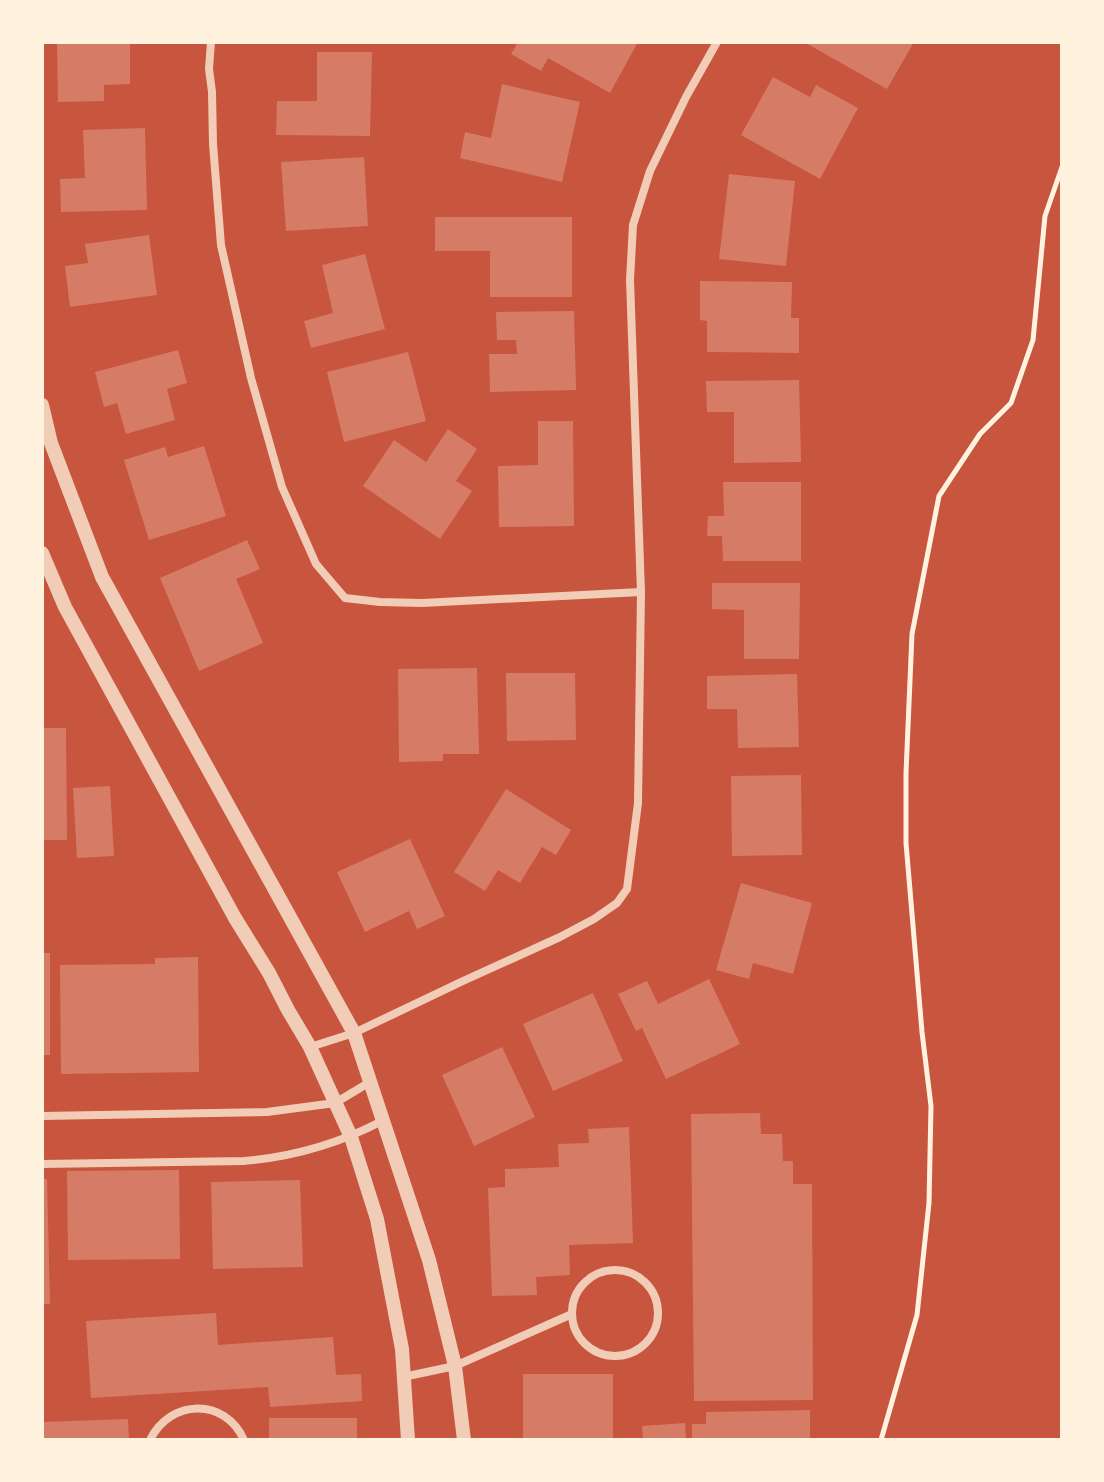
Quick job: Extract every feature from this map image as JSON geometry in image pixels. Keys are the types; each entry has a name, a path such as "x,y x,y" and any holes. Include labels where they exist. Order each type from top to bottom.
{"street":[{"path":"211,42 209,69 221,245 251,378 278,474 316,564 345,598 380,602 422,603 641,592"},
{"path":"310,1047 354,1033 560,937 617,903 627,889 638,803 641,592 630,280 633,225 650,171 717,42"},
{"path":"42,405 46,444 102,577 354,1033 429,1260 455,1366 464,1440"},
{"path":"42,553 65,607 235,918 310,1047 351,1137 377,1219 402,1349 408,1440"},
{"path":"42,1116 267,1112 335,1103 370,1082"},
{"path":"42,1164 275,1159 351,1137 382,1121"},
{"path":"614,1269 636,1274 653,1290 659,1312 653,1334 638,1351 616,1357 594,1351 578,1335 572,1314 577,1291 593,1275 614,1269"},
{"path":"403,1377 455,1366 572,1314"},
{"path":"150,1440 170,1415 198,1408 224,1416 244,1440"}],"path":[{"path":"881,1440 917,1315 929,1203 931,1106 906,843 912,634 939,496 980,434 1011,403 1033,340 1045,216 1062,167"}],"building":[{"path":"57,42 130,42 130,84 104,85 104,101 58,102"},
{"path":"518,42 638,42 610,93 548,58 541,71 511,54"},
{"path":"804,42 914,42 887,89"},
{"path":"317,52 372,52 370,136 276,135 277,101 317,101"},
{"path":"773,77 810,97 816,85 858,108 820,179 741,135"},
{"path":"502,84 580,102 562,182 460,158 465,132 491,138"},
{"path":"145,128 147,210 61,212 60,179 85,178 83,130"},
{"path":"364,157 368,226 286,231 281,162"},
{"path":"729,174 795,181 786,266 719,259"},
{"path":"435,217 572,217 572,297 490,297 490,251 435,251"},
{"path":"149,235 157,295 70,307 65,266 88,263 85,244"},
{"path":"365,254 385,329 311,348 304,321 333,313 322,265"},
{"path":"700,281 792,282 791,318 799,318 799,353 707,352 707,321 700,320"},
{"path":"574,311 576,390 490,392 489,354 517,354 516,340 497,340 496,312"},
{"path":"178,350 187,383 167,389 175,420 126,434 117,403 104,407 95,372"},
{"path":"408,352 426,421 344,442 327,372"},
{"path":"799,380 801,462 734,463 734,412 707,412 706,381"},
{"path":"538,421 573,421 574,526 499,527 498,466 538,465"},
{"path":"448,429 477,449 456,481 472,491 440,539 363,486 394,440 426,462"},
{"path":"204,446 226,516 149,540 124,460 165,447 168,457"},
{"path":"723,482 801,482 801,561 723,561 722,536 707,536 708,516 724,516"},
{"path":"247,540 260,569 236,579 263,643 199,671 160,578"},
{"path":"712,583 800,583 799,659 744,659 744,610 712,609"},
{"path":"477,668 479,754 443,754 443,761 399,762 398,669"},
{"path":"506,673 575,673 576,740 507,741"},
{"path":"797,674 799,747 738,748 737,709 707,709 707,676"},
{"path":"42,728 66,728 67,840 42,840"},
{"path":"801,775 802,855 732,856 731,776"},
{"path":"110,786 114,856 77,858 73,788"},
{"path":"506,789 571,830 556,855 542,847 520,883 498,870 485,891 454,872"},
{"path":"410,839 445,916 417,929 409,911 365,932 337,872"},
{"path":"741,883 812,903 793,974 753,963 749,979 716,970"},
{"path":"42,953 50,953 50,1055 42,1055"},
{"path":"198,957 199,1072 61,1074 60,965 155,964 155,958"},
{"path":"709,979 740,1044 666,1079 642,1028 636,1031 618,994 647,981 658,1004"},
{"path":"593,993 623,1061 553,1091 523,1024"},
{"path":"502,1047 535,1117 474,1146 442,1075"},
{"path":"760,1113 761,1134 782,1134 783,1161 793,1161 793,1184 812,1184 813,1400 694,1401 691,1114"},
{"path":"629,1127 633,1243 569,1245 570,1275 536,1277 537,1295 492,1296 488,1188 505,1187 505,1169 559,1167 558,1144 589,1143 588,1129"},
{"path":"179,1170 180,1259 68,1260 67,1171"},
{"path":"42,1179 47,1179 50,1304 42,1304"},
{"path":"300,1180 303,1267 213,1269 211,1182"},
{"path":"216,1313 218,1345 333,1337 336,1375 361,1374 362,1401 270,1407 268,1387 91,1398 86,1321"},
{"path":"523,1374 613,1374 613,1440 523,1440"},
{"path":"810,1410 810,1440 692,1438 692,1424 706,1424 706,1412"},
{"path":"269,1418 357,1418 357,1440 269,1440"},
{"path":"128,1419 129,1440 42,1440 42,1422"},
{"path":"685,1423 686,1440 643,1440 642,1426"}]}
